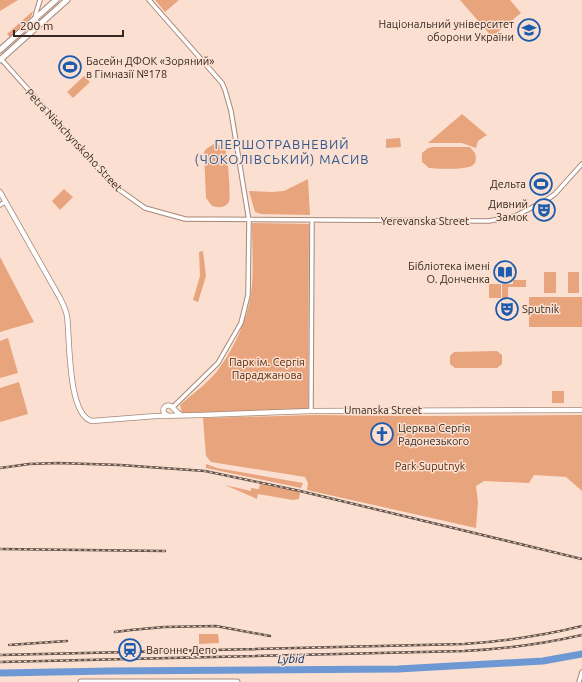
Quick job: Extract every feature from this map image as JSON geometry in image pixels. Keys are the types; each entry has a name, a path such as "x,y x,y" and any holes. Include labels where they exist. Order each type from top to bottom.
{"main road":[{"path":"0,50 56,0"},
{"path":"0,59 67,0"},
{"path":"81,682 237,682"}],"street":[{"path":"40,0 36,13 36,19 40,25"},
{"path":"149,0 222,83 231,111 249,219 248,295 241,322 218,363 173,408 173,414 168,416 163,410"},
{"name":"Petra Nishchynskoho Street","path":"0,59 106,178 118,190 138,204 152,210 185,219 249,219"},
{"name":"Yerevanska Street","path":"249,219 489,221 515,216 550,198 582,164"},
{"path":"0,192 5,202 0,204"},
{"name":"Umanska Street","path":"5,202 60,298 67,314 72,382 80,410 84,417 92,421 156,416 311,411 582,410"},
{"path":"311,411 312,220"},
{"path":"156,416 166,406 170,405 180,414 185,416"},
{"path":"579,682 582,672"}],"green space":[{"path":"0,0 18,0 0,11"},
{"path":"155,0 179,0 165,12"},
{"path":"460,0 510,0 521,13 492,37"},
{"path":"33,11 31,17 10,37 7,34"},
{"path":"84,76 90,82 73,98 67,92"},
{"path":"462,114 487,135 478,141 476,148 462,143 428,143"},
{"path":"400,138 401,147 386,148 386,139"},
{"path":"214,144 225,149 228,167 230,199 226,205 221,207 212,206 206,198 204,152"},
{"path":"470,147 475,153 476,161 470,167 465,168 429,168 422,162 422,153 428,148"},
{"path":"308,179 310,215 261,214 255,212 249,191 284,191"},
{"path":"64,189 73,197 60,210 52,201"},
{"name":"Парк ім. Сергія Параджанова","path":"252,223 309,224 308,409 182,413 180,405 216,372 231,350 247,313 251,294 253,267"},
{"path":"203,251 206,276 198,302 193,300 200,276 199,252"},
{"path":"0,257 34,322 0,332"},
{"path":"544,272 556,272 556,293 544,293"},
{"path":"568,272 579,272 579,293 568,293"},
{"path":"513,280 526,280 526,287 508,287 508,298 502,298 502,284 513,284"},
{"path":"489,284 501,284 501,298 489,298"},
{"path":"529,297 582,297 582,327 529,327"},
{"path":"8,338 18,373 0,378 0,341"},
{"path":"497,351 502,355 502,364 497,368 455,368 450,364 450,356 454,352"},
{"path":"19,382 28,414 0,422 0,388"},
{"path":"552,391 564,391 564,403 552,403"},
{"name":"Park Suputnyk","path":"315,415 582,415 582,491 566,477 534,475 529,483 484,481 476,486 478,502 476,528 307,490 308,483 305,477 211,462 206,456 203,418"},
{"path":"206,464 217,468 303,483 301,488 206,468"},
{"path":"260,484 300,492 299,499 293,500 258,494 257,499 225,485 251,491 251,488 259,489"},
{"path":"199,634 218,634 219,643 199,644"}],"waterway":[{"name":"Lybid","path":"0,673 398,669 543,661 582,654"}],"railway":[{"path":"0,468 29,464 58,463 120,465 205,471 300,491 582,559"},
{"path":"0,549 165,551"},
{"path":"115,632 164,627 216,626 270,636"},
{"path":"0,655 464,644 523,638 582,626"},
{"path":"0,662 464,651 524,646 582,635"},
{"path":"9,645 67,641"}],"place":[{"name":"Національний університет оборони України","path":"529,30"},
{"name":"Басейн ДФОК «Зоряний» в Гімназії №178","path":"70,67"},
{"name":"Дельта","path":"541,184"},
{"name":"Дивний Замок","path":"544,210"},
{"name":"Бібліотека імені О. Донченка","path":"505,272"},
{"name":"Sputnik","path":"507,309"},
{"name":"Церква Сергія Радонезького","path":"382,434"},
{"name":"Вагонне Депо","path":"130,650"}],"district":[{"name":"ПЕРШОТРАВНЕВИЙ (ЧОКОЛІВСЬКИЙ) МАСИВ","path":"282,152"}]}
